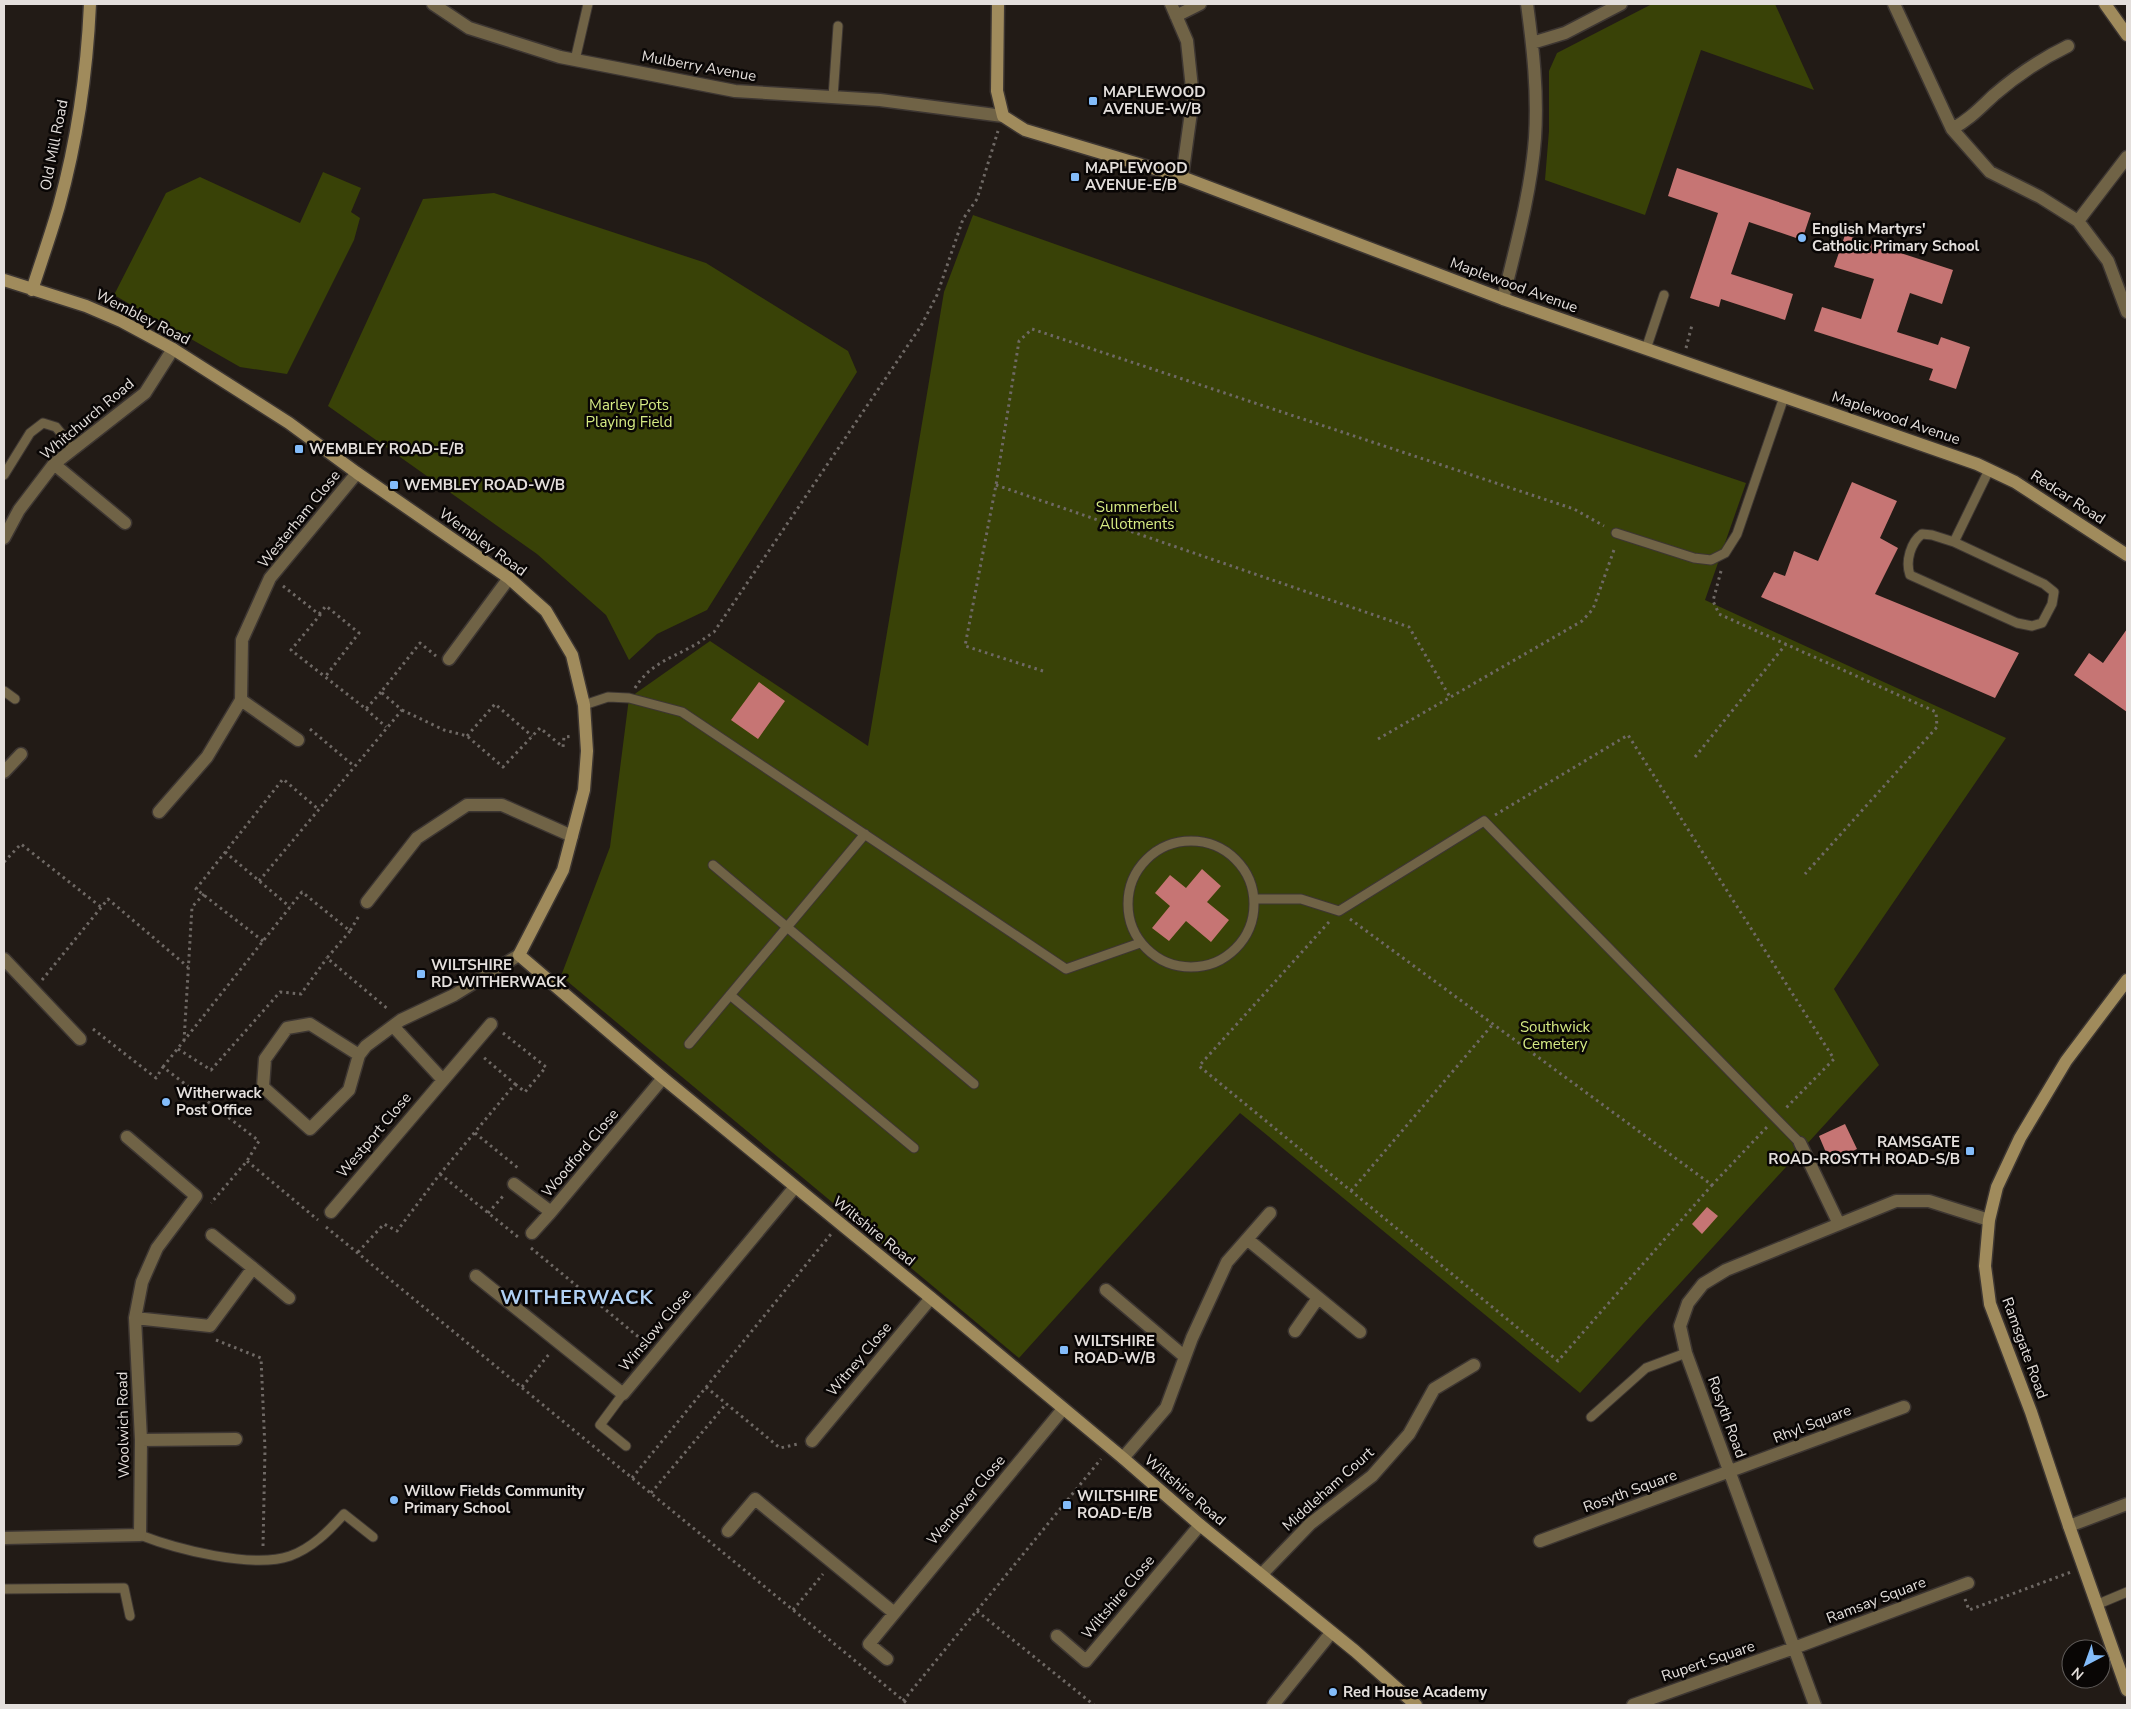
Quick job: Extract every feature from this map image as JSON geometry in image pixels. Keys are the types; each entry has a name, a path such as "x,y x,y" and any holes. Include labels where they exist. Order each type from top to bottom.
{"street":[{"name":"Old Mill Road","path":"32,290 59,206 74,138 83,82 90,4"},
{"name":"Mulberry Avenue","path":"433,4 468,28 575,60 735,91 880,100 1003,116"},
{"path":"998,4 997,91 1003,116"},
{"path":"1182,177 1193,98 1187,41 1174,10 1200,4"},
{"path":"1504,300 1530,186 1535,138 1536,90 1527,4"},
{"path":"1532,43 1564,33 1622,4"},
{"path":"1894,4 1952,129 1990,172 2040,197 2078,221 2108,261 2127,312"},
{"path":"2105,4 2127,35"},
{"path":"1952,129 1970,118 1995,95 2038,61 2068,46"},
{"name":"Maplewood Avenue","path":"1003,116 1025,130 1182,177 1504,300 1989,470 2015,482"},
{"path":"2078,221 2127,157"},
{"name":"Wembley Road","path":"4,280 86,306 173,348 289,423 357,473 509,578 546,611 572,654 584,705 587,752 584,790 562,870 520,955"},
{"name":"Whitchurch Road","path":"4,538 19,510 54,464 145,394 173,348"},
{"path":"54,464 125,523"},
{"name":"Westerham Close","path":"159,812 207,757 241,700 242,640 272,577 357,473"},
{"name":"Redcar Road","path":"2015,482 2127,555"},
{"path":"449,659 509,578"},
{"path":"241,700 298,740"},
{"path":"4,772 21,754"},
{"path":"367,902 417,838 466,805 502,805 572,836"},
{"path":"359,1055 310,1024 288,1028 265,1059 263,1087 310,1129 349,1090 359,1055 366,1046 397,1023 454,995 520,955"},
{"name":"Wiltshire Road","path":"520,955 663,1078 931,1298 1331,1633 1356,1651 1416,1705"},
{"path":"4,960 80,1038"},
{"name":"Ramsgate Road","path":"2127,980 2066,1061 2020,1138 1997,1187 1989,1220 1985,1266 1990,1304 2031,1412 2096,1605 2127,1690"},
{"path":"397,1023 442,1079"},
{"name":"Westport Close","path":"331,1212 442,1079 491,1024"},
{"name":"Woodford Close","path":"514,1184 551,1212 663,1078"},
{"path":"127,1137 194,1200"},
{"path":"1800,1144 1839,1224"},
{"name":"Winslow Close","path":"476,1276 623,1394 794,1187"},
{"name":"Woolwich Road","path":"140,1535 141,1440 136,1318 142,1282 157,1248 194,1200"},
{"name":"Rosyth Road","path":"1815,1705 1686,1353 1680,1326 1688,1303 1703,1284 1726,1270 1896,1201 1929,1201 1989,1220"},
{"path":"532,1233 551,1212"},
{"path":"1123,1458 1166,1408 1185,1356 1227,1262 1270,1213"},
{"path":"212,1236 288,1298"},
{"path":"1247,1239 1360,1332"},
{"path":"136,1318 210,1326 253,1268"},
{"path":"1106,1290 1185,1356"},
{"name":"Witney Close","path":"812,1441 931,1298"},
{"path":"1295,1331 1318,1298"},
{"name":"Middleham Court","path":"1262,1574 1310,1524 1372,1476 1409,1434 1434,1389 1474,1365"},
{"name":"Rhyl Square","path":"1730,1472 1904,1407"},
{"name":"Wendover Close","path":"887,1659 869,1644 893,1612 1063,1409"},
{"path":"141,1440 236,1439"},
{"name":"Rosyth Square","path":"1540,1540 1730,1472"},
{"path":"728,1531 755,1499 893,1612"},
{"path":"2069,1526 2127,1504"},
{"name":"Wiltshire Close","path":"1057,1636 1086,1661 1200,1524"},
{"path":"4,1538 140,1535"},
{"name":"Ramsay Square","path":"1794,1648 1964,1584"},
{"path":"1273,1705 1331,1633"},
{"name":"Rupert Square","path":"1633,1705 1794,1648"}],"lane":[{"path":"575,60 588,4"},
{"path":"833,97 838,26"},
{"path":"1646,349 1664,295"},
{"path":"1618,534 1694,558 1711,560 1725,553 1737,534 1784,397"},
{"path":"4,475 30,433 43,423 56,427 73,448"},
{"path":"1954,542 1989,470"},
{"path":"1922,534 1932,534 1954,542 2044,584 2054,592 2052,604 2042,623 2032,626 2016,623 1910,575 1907,568 1908,559 1917,538 1922,534"},
{"path":"4,691 15,699"},
{"path":"584,705 608,697 629,698 682,712 1066,969 1140,942"},
{"path":"1254,899 1301,899 1339,911 1484,821 1800,1144"},
{"path":"689,1044 865,834"},
{"path":"1200,840 1220,847 1237,860 1249,878 1254,899 1253,919 1244,938 1231,953 1214,963 1194,967 1174,965 1155,956 1140,942 1130,924 1127,902 1131,881 1142,862 1158,849 1178,841 1200,840"},
{"path":"713,865 974,1084"},
{"path":"730,995 914,1148"},
{"path":"1591,1416 1646,1368 1686,1353"},
{"path":"623,1394 600,1425 626,1446"},
{"path":"140,1535 168,1546 192,1552 273,1560 302,1550 328,1532 344,1514 373,1537"},
{"path":"4,1589 124,1588 130,1616"},
{"path":"2096,1605 2127,1592"}],"path":[{"path":"629,698 641,679 663,660 692,646 714,632 921,326 937,295 963,219 977,199 1003,116"},
{"path":"1682,361 1692,326"},
{"path":"1043,671 965,646 996,485 1019,340 1032,329 1574,509 1618,534 1593,609 1582,621 1378,739"},
{"path":"996,485 1409,627 1450,697"},
{"path":"1725,553 1713,601 1720,614 1936,712 1936,727 1805,874"},
{"path":"272,577 319,614"},
{"path":"325,677 359,633 326,606 292,650 325,677 366,709 386,728"},
{"path":"366,709 420,642 445,663 449,659"},
{"path":"1695,757 1786,644"},
{"path":"380,692 402,710 444,730 466,736 503,767 540,728 563,747 564,737 586,735"},
{"path":"466,736 495,704 532,736"},
{"path":"259,881 402,710"},
{"path":"298,740 306,725 354,766"},
{"path":"1484,821 1628,735 1834,1059 1712,1185 1558,1360 1199,1066 1339,911 1712,1185"},
{"path":"263,942 196,889 283,779 318,809"},
{"path":"4,862 21,844 102,907"},
{"path":"225,852 290,907"},
{"path":"80,1038 87,1025 156,1078 302,892 350,931"},
{"path":"184,1042 192,907 204,894"},
{"path":"34,991 108,899 188,967"},
{"path":"178,1049 211,1070 280,992 301,994 327,958 350,931 367,902"},
{"path":"327,958 397,1023"},
{"path":"471,1046 525,1092 546,1067 491,1024"},
{"path":"1351,1190 1493,1024"},
{"path":"164,1067 259,1141 247,1161 204,1211 194,1200"},
{"path":"358,1252 384,1224 397,1231 440,1174 515,1084"},
{"path":"475,1133 518,1168 514,1184 488,1213"},
{"path":"247,1161 909,1705"},
{"path":"440,1174 657,1352"},
{"path":"632,1478 840,1224"},
{"path":"210,1326 212,1338 261,1358 265,1449 264,1559"},
{"path":"522,1387 558,1342"},
{"path":"706,1387 780,1448 812,1441"},
{"path":"651,1494 726,1404"},
{"path":"903,1701 1111,1448"},
{"path":"793,1610 832,1562"},
{"path":"1964,1584 1969,1610 2083,1567"},
{"path":"977,1611 1094,1705"}],"green space":[{"path":"1652,4 1775,4 1814,90 1701,50 1645,215 1545,180 1549,131 1549,71 1557,53"},
{"path":"323,172 361,188 351,212 360,218 354,240 287,374 240,367 114,295 166,193 200,177 300,223"},
{"name":"Marley Pots Playing Field","path":"494,193 706,263 848,351 857,372 707,610 657,634 629,660 606,615 537,554 328,406 423,199"},
{"path":"973,215 1365,354 1746,483 1705,600 2006,738 1834,989 1879,1065 1580,1393 1240,1113 1019,1358 561,976 610,847 629,698 710,641 868,746 944,292"}],"building":[{"path":"1677,168 1811,213 1802,240 1749,222 1731,274 1793,294 1785,320 1721,299 1719,307 1690,298 1718,213 1668,196"},
{"path":"1845,235 1953,270 1942,304 1910,293 1897,332 1938,345 1941,337 1970,347 1956,389 1929,380 1933,369 1814,331 1822,307 1861,319 1874,279 1834,267"},
{"path":"1852,482 1897,501 1880,538 1898,548 1875,594 2019,653 1995,698 1761,597 1774,572 1785,576 1794,551 1818,561"},
{"path":"2127,629 2127,712 2074,675 2089,653 2103,663"},
{"path":"759,682 785,701 758,739 731,720"},
{"path":"1202,869 1221,886 1207,902 1229,920 1211,942 1186,921 1169,941 1152,928 1170,906 1155,893 1170,875 1186,888"},
{"path":"1845,1124 1857,1149 1830,1162 1819,1136"},
{"path":"1707,1207 1718,1216 1702,1234 1692,1224"}],"place":[{"name":"MAPLEWOOD AVENUE-W/B","path":"1093,101"},
{"name":"MAPLEWOOD AVENUE-E/B","path":"1075,177"},
{"name":"English Martyrs' Catholic Primary School","path":"1802,238"},
{"name":"WEMBLEY ROAD-E/B","path":"299,449"},
{"name":"WEMBLEY ROAD-W/B","path":"394,485"},
{"name":"WILTSHIRE RD-WITHERWACK","path":"421,974"},
{"name":"Witherwack Post Office","path":"166,1102"},
{"name":"RAMSGATE ROAD-ROSYTH ROAD-S/B","path":"1970,1151"},
{"name":"WILTSHIRE ROAD-W/B","path":"1064,1350"},
{"name":"Willow Fields Community Primary School","path":"394,1500"},
{"name":"WILTSHIRE ROAD-E/B","path":"1067,1505"},
{"name":"Red House Academy","path":"1333,1692"}],"district":[{"name":"WITHERWACK","path":"577,1297"}],"park label":[{"name":"Summerbell Allotments","path":"1137,516"},
{"name":"Southwick Cemetery","path":"1555,1036"}]}
